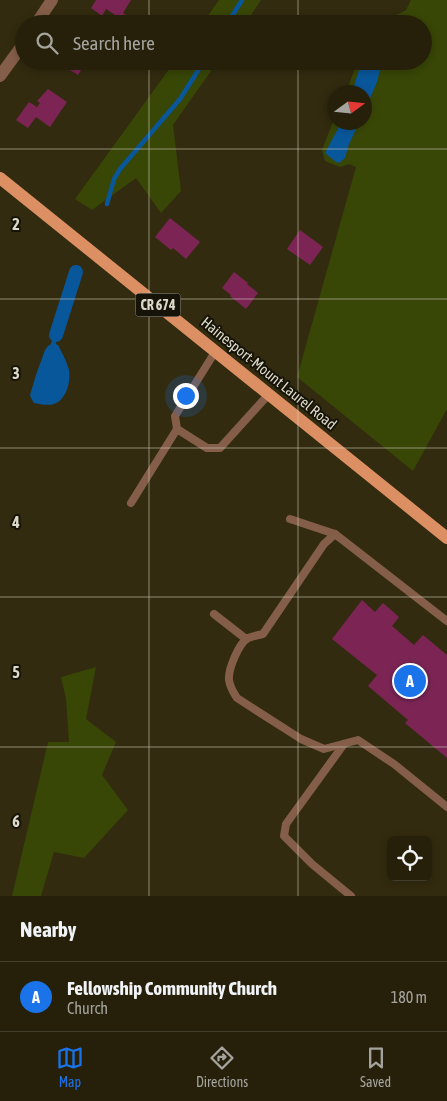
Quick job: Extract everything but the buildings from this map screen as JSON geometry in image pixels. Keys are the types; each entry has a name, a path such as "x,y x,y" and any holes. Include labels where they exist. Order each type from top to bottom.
{"main road":[{"name":"Hainesport-Mount Laurel Road","path":"0,178 447,538"}],"street":[{"path":"41,15 50,1"},
{"path":"0,76 15,55"}],"lane":[{"path":"131,503 177,429 175,416 215,352"},
{"path":"177,429 207,448 220,448 269,394"},
{"path":"290,519 335,534 447,621"},
{"path":"335,534 324,544 263,634 246,639 241,646 230,666 228,679 232,690 237,698 302,739 324,749 358,740 394,764 447,807"},
{"path":"214,614 246,639"},
{"path":"344,744 286,824 284,836 312,864 351,896"}],"green space":[{"path":"219,0 261,0 251,15 208,15"},
{"path":"411,0 447,0 447,409 413,471 297,377 356,167 349,164 340,167 325,161 322,150 330,130 372,130 372,85 349,85 355,70 432,70 432,15 396,15 406,10"},
{"path":"168,70 212,70 173,125 181,191 161,213 136,178 92,210 75,199"},
{"path":"96,667 86,719 116,742 102,775 128,810 84,858 54,852 41,896 12,896 48,742 69,742 66,699 61,677"}],"water":[{"path":"359,70 380,70 372,94 372,85 354,85"},
{"path":"337,130 356,130 345,158 339,163 325,153"},
{"path":"53,343 58,345 68,367 69,380 67,390 62,399 54,404 34,403 30,395 36,375 45,350"}],"waterway":[{"path":"233,15 242,0"},
{"path":"107,204 114,179 120,169 180,99 198,70"},
{"path":"56,335 76,272"},
{"path":"52,348 56,335"}],"place":[{"name":"Fellowship Community Church","path":"410,681"}]}
